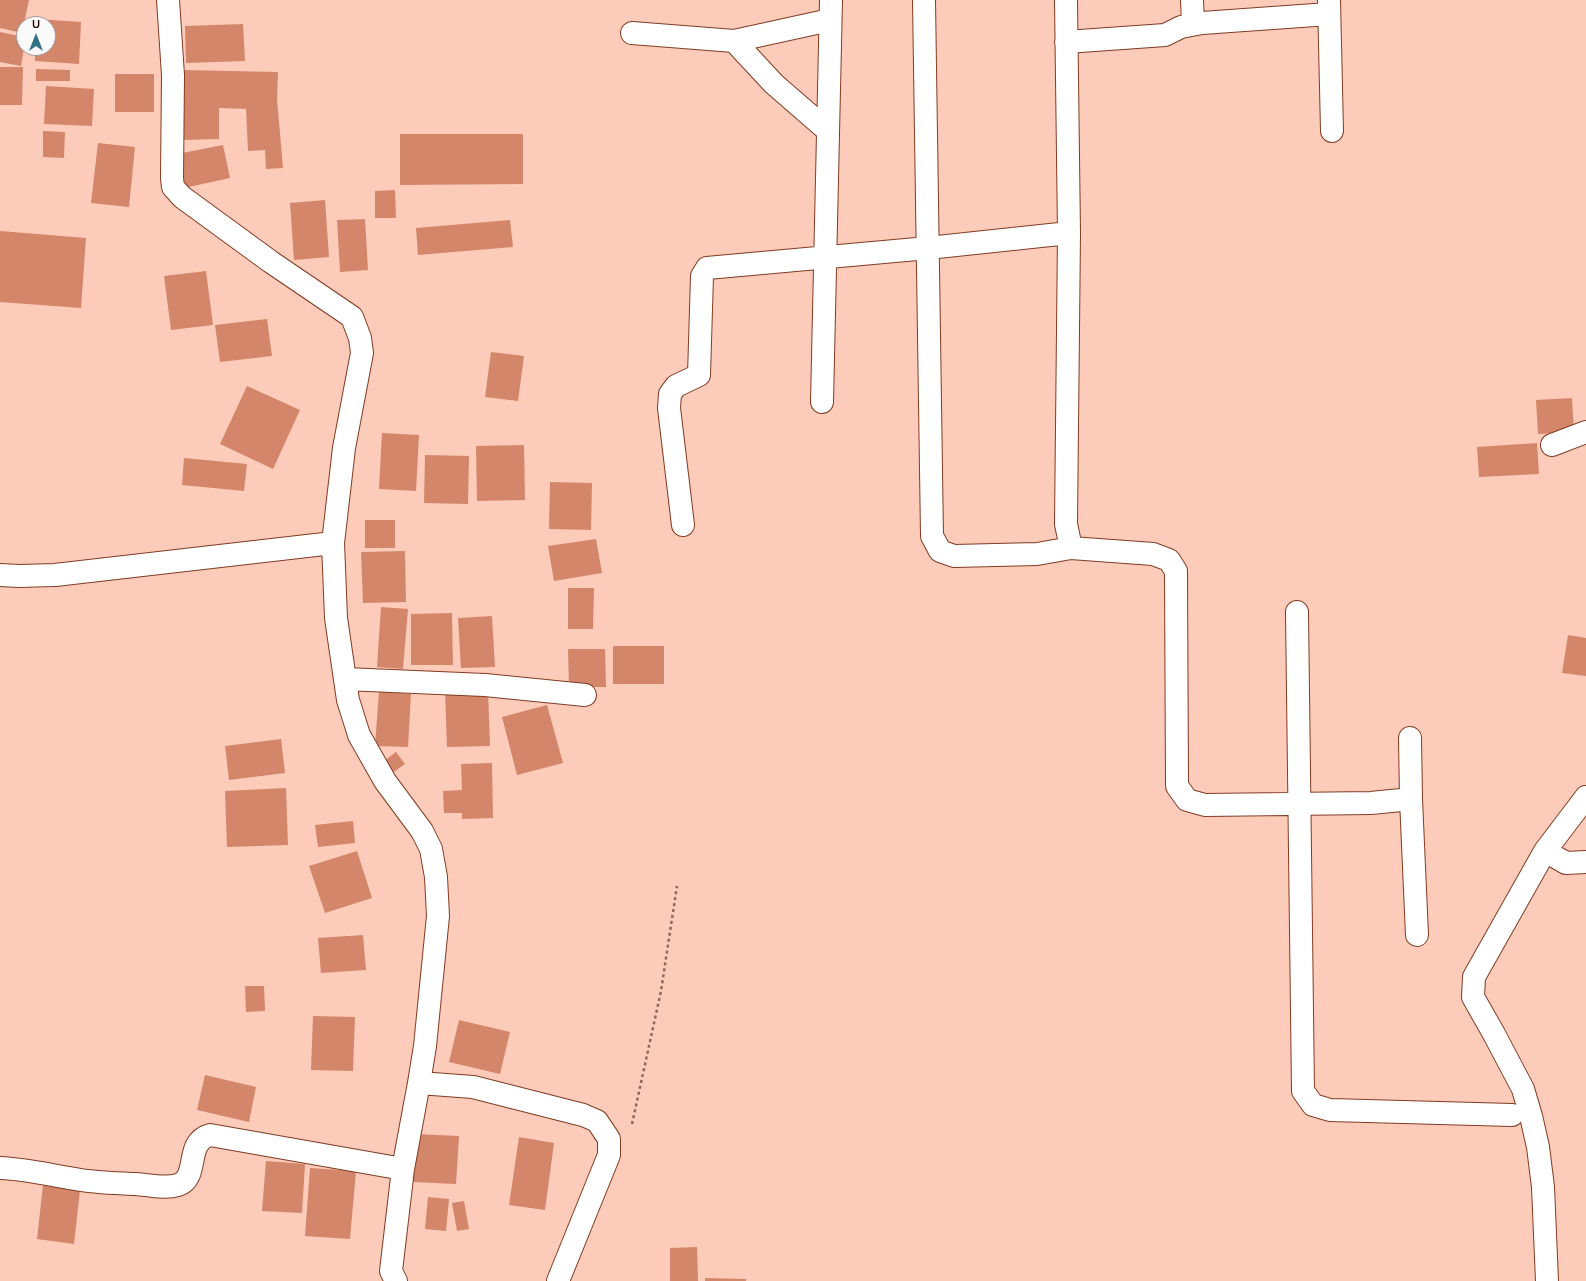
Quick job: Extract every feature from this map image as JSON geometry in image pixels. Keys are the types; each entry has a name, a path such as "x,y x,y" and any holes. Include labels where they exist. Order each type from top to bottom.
{"street":[{"path":"168,0 173,75 173,187 182,197 213,220 271,262 352,317 360,338 362,353 344,448 333,542 336,618 348,700 359,735 385,782 422,831 431,850 436,877 438,916 425,1046 403,1169 391,1271 396,1281"},
{"path":"924,0 932,536 940,551 954,556 1037,554 1071,548 1153,554 1169,560 1176,571 1177,786 1187,800 1204,805 1371,803 1411,799"},
{"path":"1066,0 1070,233 1066,524 1071,548"},
{"path":"1192,0 1193,24"},
{"path":"1066,42 1165,35 1181,27 1193,24 1329,7 1332,131"},
{"path":"632,33 734,41 831,10 824,257 822,402"},
{"path":"734,41 774,84 827,130"},
{"path":"683,525 669,408 670,394 676,386 699,376 702,276 707,268 928,248 1070,233"},
{"path":"1552,446 1586,432"},
{"path":"0,575 19,576 55,574 333,542"},
{"path":"1297,612 1303,1091 1313,1105 1330,1110 1512,1115"},
{"path":"345,680 485,685 585,695"},
{"path":"1410,738 1417,935"},
{"path":"1547,1281 1543,1188 1538,1147 1531,1116 1523,1089 1473,997 1474,977 1545,851 1586,797"},
{"path":"1545,851 1566,863 1586,862"},
{"path":"419,1083 473,1088 583,1115 597,1122 609,1139 610,1155 558,1281"},
{"path":"0,1168 43,1172 76,1180 162,1186 177,1185 183,1183 189,1176 198,1142 203,1137 210,1135 403,1169"}],"path":[{"path":"610,1155 632,1123 661,991 676,886"}],"building":[{"path":"0,0 29,0 26,16 16,16 16,32 0,28"},
{"path":"56,20 81,22 79,64 35,61 35,56 56,56"},
{"path":"243,24 245,61 186,63 185,26"},
{"path":"0,32 16,35 16,56 23,56 21,66 0,62"},
{"path":"0,67 23,67 22,105 0,105"},
{"path":"36,69 70,70 70,81 36,81"},
{"path":"182,70 278,72 277,99 283,168 266,169 265,150 248,151 246,109 219,108 219,139 183,140"},
{"path":"115,74 154,74 154,112 115,112"},
{"path":"46,86 94,89 92,126 44,124"},
{"path":"43,131 65,132 64,158 43,157"},
{"path":"400,134 523,134 523,184 400,185"},
{"path":"98,143 135,147 129,207 91,203"},
{"path":"223,145 230,178 184,188 177,154"},
{"path":"395,190 396,218 375,218 375,191"},
{"path":"325,200 329,257 294,260 290,203"},
{"path":"365,219 368,270 340,272 337,220"},
{"path":"510,220 513,247 418,255 416,228"},
{"path":"0,231 86,238 81,308 0,302"},
{"path":"206,271 213,325 171,330 164,276"},
{"path":"267,319 272,356 220,362 215,325"},
{"path":"491,352 524,356 518,401 485,397"},
{"path":"247,386 300,410 273,469 220,444"},
{"path":"1572,398 1574,432 1538,434 1536,400"},
{"path":"382,433 419,435 416,491 379,489"},
{"path":"1537,443 1539,474 1479,477 1477,447"},
{"path":"524,445 525,500 477,501 476,446"},
{"path":"425,455 469,456 468,504 424,503"},
{"path":"184,458 247,464 244,491 182,485"},
{"path":"550,482 592,483 591,530 549,529"},
{"path":"365,520 395,520 395,548 365,548"},
{"path":"596,539 602,573 554,581 548,546"},
{"path":"405,551 406,602 363,603 361,552"},
{"path":"568,588 594,588 593,629 568,629"},
{"path":"381,607 408,609 403,669 377,667"},
{"path":"452,613 453,665 411,665 411,614"},
{"path":"492,616 495,667 461,668 458,618"},
{"path":"1568,635 1586,638 1586,676 1562,673"},
{"path":"613,646 664,646 664,684 613,684"},
{"path":"568,649 605,649 606,687 569,687"},
{"path":"488,690 490,746 447,747 445,691"},
{"path":"379,691 411,694 408,747 375,746"},
{"path":"547,705 563,763 517,775 502,717"},
{"path":"281,739 285,773 229,780 225,746"},
{"path":"396,752 405,764 388,776 380,764"},
{"path":"492,763 493,818 462,819 462,813 444,813 443,791 462,790 461,764"},
{"path":"286,788 288,845 227,847 225,791"},
{"path":"353,821 355,843 318,847 315,825"},
{"path":"357,851 372,898 325,913 309,866"},
{"path":"363,935 366,970 321,973 318,938"},
{"path":"245,986 264,986 265,1011 246,1012"},
{"path":"313,1016 355,1017 353,1071 311,1070"},
{"path":"459,1020 510,1032 500,1074 449,1062"},
{"path":"205,1075 256,1087 249,1122 197,1110"},
{"path":"416,1134 459,1136 456,1184 413,1182"},
{"path":"519,1137 554,1143 545,1210 509,1205"},
{"path":"266,1161 305,1164 302,1213 262,1211"},
{"path":"310,1168 356,1171 350,1239 305,1236"},
{"path":"43,1185 80,1190 74,1244 37,1239"},
{"path":"428,1197 449,1199 446,1231 425,1229"},
{"path":"464,1201 469,1229 457,1231 452,1203"},
{"path":"697,1247 698,1281 670,1281 670,1248"},
{"path":"705,1278 746,1279 746,1281 705,1281"}]}
